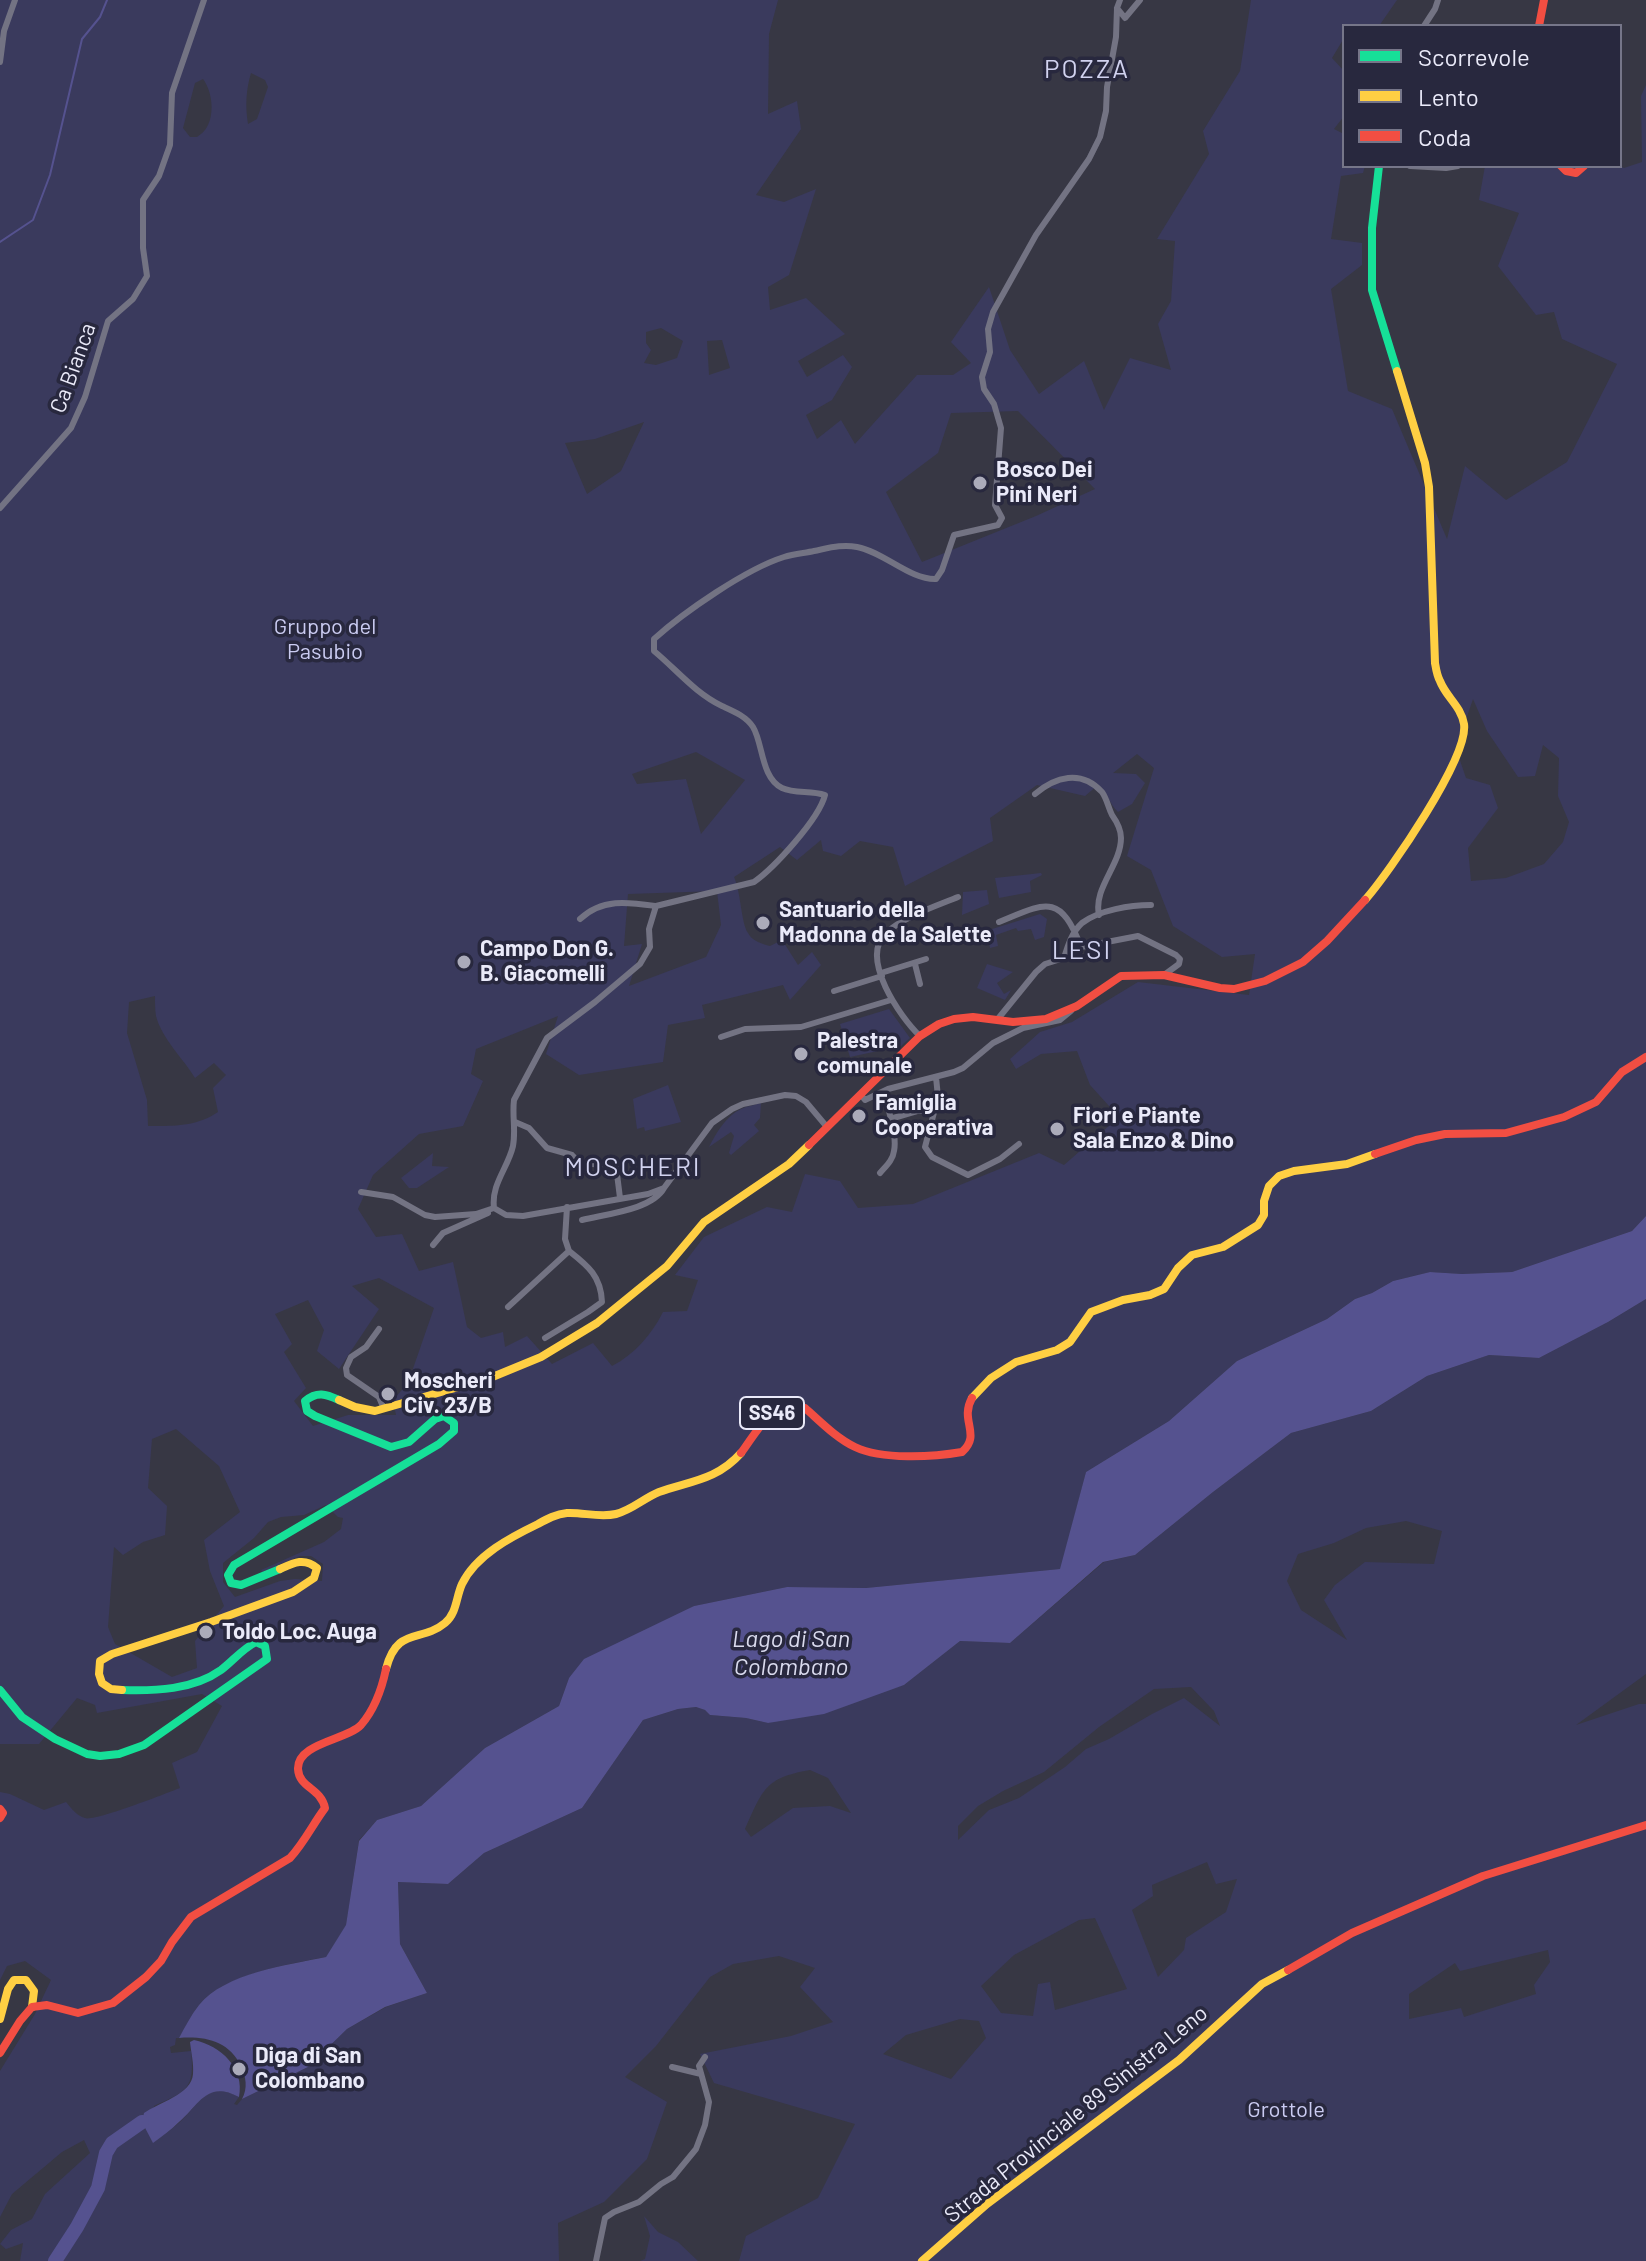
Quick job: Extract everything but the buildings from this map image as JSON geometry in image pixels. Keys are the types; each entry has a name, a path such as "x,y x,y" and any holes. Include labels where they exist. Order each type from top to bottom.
{"street":[{"path":"0,62 4,31 15,0"},
{"name":"Ca Bianca","path":"0,508 71,428 85,397 108,321 133,299 147,276 143,248 143,200 159,176 170,145 172,93 204,0"},
{"path":"1119,4 1125,18 1140,0"},
{"path":"1425,24 1438,0"},
{"path":"1539,24 1544,0"},
{"path":"580,919 601,904 615,902 656,906 754,882 767,873 809,824 825,795 783,788 777,784 765,767 753,727 742,716 697,692 654,651 654,639 673,622 749,573 782,558 838,546 859,547 926,579 936,579 954,535 998,525 1002,518 995,505 1001,428 982,377 990,352 988,329 993,312 1036,235 1089,159 1100,137 1119,4"},
{"path":"861,1095 865,1100 888,1089 963,1068 993,1043 1023,1028 1060,1020 1121,976 1164,975 1234,989 1265,981 1303,962 1374,890 1433,803 1464,738 1464,724 1459,708 1440,683 1435,663 1429,487 1425,463 1372,290 1379,168"},
{"path":"1563,168 1576,173 1582,168"},
{"path":"1035,794 1048,783 1070,777 1089,782 1106,799 1121,832 1121,841 1100,896 1097,907 1099,915"},
{"path":"920,1036 891,1000 877,951 883,935 895,925 958,897"},
{"path":"1064,958 1081,924 1099,915 1137,905 1151,905"},
{"path":"493,1209 493,1197 512,1151 516,1130 514,1100 543,1043 640,964 650,947 649,929 656,906"},
{"path":"999,922 1039,906 1051,906 1063,912 1081,947"},
{"path":"997,1020 1045,964 1077,952 1081,947 1138,936 1180,959 1179,964 1164,975"},
{"path":"834,991 926,959"},
{"path":"915,964 920,984"},
{"path":"721,1037 745,1029 801,1027 891,1000"},
{"path":"0,1690 22,1717 55,1739 87,1754 119,1754 144,1745 267,1659 265,1646 256,1642 247,1646 219,1672 196,1683 177,1687 143,1690 104,1686 99,1676 100,1661 112,1654 293,1592 314,1578 317,1568 311,1563 298,1561 241,1585 231,1583 228,1575 234,1565 453,1436 455,1430 454,1424 444,1416 435,1419 409,1442 391,1447 307,1411 305,1401 311,1394 321,1392 357,1408 375,1411 441,1394 541,1357 597,1323 667,1266 704,1222 789,1164 920,1036 954,1019 973,1017 1013,1022 1046,1019 1077,1006"},
{"name":"SS46","path":"32,2007 47,2005 78,2013 113,2003 161,1961 191,1917 290,1858 325,1808 318,1791 302,1781 299,1763 309,1750 356,1730 384,1682 394,1648 405,1637 442,1626 450,1618 462,1582 472,1568 486,1555 520,1534 567,1512 601,1516 619,1513 660,1492 697,1482 718,1472 738,1457 757,1428 786,1406 802,1406 858,1449 883,1454 962,1452 971,1445 972,1439 966,1409 975,1393 991,1378 1016,1362 1057,1350 1070,1342 1091,1312 1164,1289 1178,1268 1192,1255 1223,1247 1258,1225 1264,1215 1269,1186 1279,1176 1347,1164 1416,1140 1445,1134 1506,1133 1564,1117 1596,1102 1622,1072 1646,1057"},
{"path":"936,1077 938,1097 925,1147 932,1157 968,1175 1000,1159 1019,1144"},
{"path":"880,1173 894,1154 895,1147 885,1099 881,1094"},
{"path":"582,1220 647,1204 659,1197 712,1123 743,1104 785,1095 796,1096 806,1102 827,1127"},
{"path":"890,1119 917,1111 934,1111"},
{"path":"515,1122 529,1128 547,1148 572,1155 580,1163 616,1166 620,1198"},
{"path":"361,1192 393,1197 425,1215 435,1217 476,1214 493,1209 506,1215 523,1216 648,1194 664,1188"},
{"path":"545,1338 602,1302 593,1270 569,1251 565,1239 567,1207"},
{"path":"433,1245 443,1233 484,1216 493,1209"},
{"path":"508,1307 569,1251"},
{"path":"379,1329 366,1347 351,1357 346,1368 347,1375 379,1397 384,1409"},
{"path":"0,1809 3,1813 0,1818"},
{"name":"Strada Provinciale 89 Sinistra Leno","path":"922,2261 987,2204 1179,2060 1262,1984 1352,1933 1483,1876 1646,1825"},
{"path":"0,2019 8,1989 14,1980 26,1980 34,1991 32,2007 0,2053"},
{"path":"596,2261 605,2218 639,2202 673,2177 696,2149 709,2102 699,2066 705,2057"},
{"path":"672,2067 701,2074"}],"green space":[{"name":"Gruppo del Pasubio","path":"0,0 778,0 769,34 768,114 797,101 801,129 756,195 784,202 816,189 789,275 768,287 770,310 806,298 845,334 798,361 807,377 843,355 852,367 832,400 806,415 817,439 841,420 855,444 917,375 953,375 971,363 951,342 989,287 1010,350 1039,394 1084,361 1104,410 1130,358 1171,370 1158,324 1171,301 1175,241 1157,239 1209,154 1203,131 1240,71 1251,0 1397,0 1380,24 1342,24 1342,41 1332,58 1342,69 1342,119 1334,129 1342,133 1342,168 1364,168 1363,173 1341,176 1331,239 1362,243 1362,265 1331,289 1348,391 1392,409 1447,539 1465,466 1506,500 1567,462 1617,364 1562,339 1554,312 1536,315 1498,266 1519,213 1479,200 1485,168 1624,168 1642,162 1641,96 1646,85 1646,1216 1632,1231 1512,1272 1430,1272 1393,1281 1355,1299 1327,1319 1237,1361 1169,1421 1086,1472 1061,1569 866,1588 787,1587 694,1606 569,1678 559,1706 485,1748 421,1806 377,1820 359,1840 346,1926 326,1957 240,1978 199,2005 179,2038 176,2038 175,2045 170,2047 171,2053 191,2051 190,2081 181,2092 154,2106 148,2132 153,2142 177,2125 212,2092 228,2092 239,2097 234,2104 237,2105 242,2099 308,2067 347,2029 386,2007 427,1993 400,1944 398,1882 448,1884 484,1853 582,1808 643,1720 696,1707 710,1715 768,1723 904,1685 960,1641 1010,1643 1104,1562 1135,1555 1291,1433 1371,1411 1427,1376 1489,1355 1539,1358 1646,1299 1646,1674 1576,1725 1646,1704 1646,2261 739,2261 746,2236 818,2198 855,2124 714,2083 700,2054 791,2036 833,2022 800,1987 815,1968 779,1956 733,1964 710,1977 656,2046 625,2077 667,2102 647,2159 604,2202 558,2223 559,2261 20,2261 23,2243 6,2249 0,2244 11,2230 32,2219 45,2194 90,2153 84,2140 62,2152 12,2194 0,2217 0,2071 35,2014 51,1980 25,1961 7,1966 0,1980 0,1792 44,1810 66,1802 79,1816 91,1818 173,1791 180,1788 172,1763 197,1752 222,1706 202,1694 97,1713 95,1705 77,1698 39,1744 0,1744","holes":["251,73 265,80 268,87 257,119 248,124 246,104","203,79 212,109 209,121 197,137 190,137 183,128 195,83","661,328 683,341 677,358 656,365 644,363 651,350 646,343 646,332","722,340 730,368 709,375 707,341","1018,411 1095,489 922,562 886,492 938,453 951,413","644,422 621,471 587,494 565,443 595,439","1473,699 1487,731 1518,777 1535,776 1543,745 1559,758 1558,796 1569,822 1563,842 1544,864 1506,878 1471,881 1468,848 1498,808 1490,785 1466,778 1456,749","696,752 745,780 701,834 686,779 637,784 632,774","1137,754 1154,768 1127,856 1151,870 1173,926 1222,957 1255,954 1249,995 1138,982 1072,1022 1040,1032 1010,1059 1016,1069 1041,1054 1077,1051 1090,1085 1119,1117 1064,1165 1039,1153 913,1204 858,1208 840,1181 805,1174 792,1212 767,1207 704,1237 675,1275 698,1280 687,1311 663,1312 642,1343 612,1366 593,1343 552,1364 527,1336 505,1347 503,1332 481,1338 467,1327 453,1262 419,1271 402,1234 376,1237 358,1209 373,1175 419,1134 463,1126 483,1081 471,1074 476,1049 558,1016 546,1054 579,1075 663,1062 668,1025 705,1018 702,1005 783,985 790,1000 821,965 812,952 798,965 784,939 770,946 752,938 744,922 734,877 780,847 797,860 821,840 823,851 841,856 860,841 893,847 905,886 993,841 990,818 1037,785 1085,796 1098,785 1118,812 1132,804 1145,783 1136,774 1113,773","717,891 721,925 706,957 629,986 642,944 624,946 628,894","155,996 159,1024 195,1078 214,1063 226,1075 213,1088 218,1112 184,1125 148,1126 147,1100 127,1033 129,1002","379,1278 434,1308 408,1383 393,1400 396,1415 348,1415 313,1426 294,1401 306,1388 284,1352 292,1344 275,1314 308,1300 324,1330 317,1351 339,1369 379,1309 352,1286","176,1429 219,1466 240,1512 204,1540 210,1571 224,1606 195,1641 197,1668 172,1677 115,1644 108,1627 114,1547 123,1555 143,1542 165,1535 167,1506 148,1488 152,1439","326,1505 343,1518 341,1529 324,1542 261,1570 300,1556 311,1556 323,1564 322,1581 280,1581 235,1597 223,1582 223,1563 268,1522 281,1517 304,1515","1406,1521 1442,1531 1434,1564 1365,1562 1335,1585 1324,1600 1347,1640 1301,1610 1287,1581 1298,1554 1334,1543 1366,1528","1191,1687 1214,1711 1220,1726 1184,1698 1086,1749 1019,1798 989,1810 958,1840 958,1826 978,1806 1044,1772 1099,1727 1154,1689","810,1770 828,1778 851,1813 830,1806 793,1808 751,1837 745,1829 761,1795 774,1782","1207,1862 1216,1884 1237,1879 1226,1912 1186,1938 1184,1950 1158,1977 1132,1910 1153,1896 1152,1885","1095,1918 1127,1989 1055,2010 1050,1982 1038,1984 1033,2016 1001,2013 981,1986 1014,1955 1079,1920","1548,1950 1550,1962 1534,1985 1536,1994 1464,2017 1461,2008 1409,2019 1409,1994 1455,1963 1460,1971","960,2019 979,2021 986,2038 951,2079 883,2054 906,2035"]},
{"path":"1041,873 1030,881 1031,892 999,898 995,878"},
{"path":"987,890 989,904 962,915 963,892"},
{"path":"1040,914 1047,919 1044,937 1035,940 1031,929 1018,931 1016,928 996,935 998,946 990,948 989,930"},
{"path":"987,964 1013,972 997,983 1004,994 1011,990 1005,1000 977,988"},
{"path":"889,1009 910,1038 901,1046 850,1057 840,1024"},
{"path":"668,1085 681,1122 645,1131 644,1127 637,1129 633,1099"},
{"path":"761,1103 760,1118 754,1125 759,1131 731,1155 734,1136 731,1132 709,1147 731,1116 743,1108"},
{"path":"433,1153 432,1166 449,1167 417,1188 409,1188 401,1178"},
{"path":"644,2216 658,2232 678,2242 698,2261 640,2261 645,2259 650,2236"}],"water":[{"name":"Lago di San Colombano","path":"1646,1216 1646,1299 1539,1358 1489,1355 1427,1376 1371,1411 1291,1433 1135,1555 1103,1562 1010,1643 960,1641 904,1685 824,1714 768,1723 710,1715 696,1707 643,1720 582,1808 484,1853 448,1884 398,1882 400,1944 427,1993 385,2007 347,2029 308,2067 242,2099 246,2087 244,2074 230,2051 207,2039 179,2038 199,2005 224,1985 276,1967 326,1957 346,1925 359,1841 377,1820 421,1806 485,1748 559,1706 569,1678 584,1659 694,1606 787,1587 866,1588 1060,1569 1086,1472 1169,1421 1237,1361 1327,1319 1355,1299 1393,1281 1430,1272 1512,1272 1632,1231"},
{"path":"194,2040 213,2047 229,2060 238,2077 239,2097 219,2091 205,2096 153,2143 142,2122 144,2113 187,2087 193,2074 190,2042"}],"waterway":[{"path":"0,242 33,220 50,175 82,39 100,17 107,0"},
{"path":"55,2261 98,2188 106,2153 112,2143 142,2122"}],"traffic: fast":[{"path":"1379,168 1372,228 1372,290 1397,371"},
{"path":"280,1569 241,1585 231,1583 228,1575 234,1565 439,1444 454,1431 454,1423 444,1416 435,1419 409,1442 391,1447 315,1416 307,1411 305,1401 322,1394 339,1400"},
{"path":"0,1690 22,1717 55,1739 87,1754 119,1754 144,1745 267,1659 265,1646 256,1642 221,1670 198,1682 160,1689 122,1690"}],"traffic: slow":[{"path":"1365,900 1408,841 1441,787 1454,762 1464,724 1436,670 1429,487 1425,463 1397,371"},
{"path":"339,1400 375,1411 490,1378 541,1357 597,1323 667,1266 704,1222 789,1164 809,1145"},
{"path":"972,1398 991,1378 1016,1362 1057,1350 1070,1342 1091,1312 1164,1289 1178,1268 1192,1255 1223,1247 1258,1225 1264,1215 1269,1186 1279,1176 1347,1164 1375,1154"},
{"path":"386,1669 396,1646 411,1637 436,1629 449,1619 468,1574 485,1556 506,1541 559,1514 622,1512 659,1492 713,1474 741,1453"},
{"path":"122,1690 111,1689 102,1683 100,1661 112,1654 293,1592 314,1578 317,1568 303,1562 280,1569"},
{"path":"922,2261 987,2204 1179,2060 1262,1984 1288,1970"},
{"path":"0,2019 8,1989 14,1980 26,1980 34,1991 32,2007"}],"traffic: jam":[{"path":"1539,24 1544,0"},
{"path":"1563,168 1576,173 1582,168"},
{"path":"809,1145 920,1036 939,1024 973,1017 1013,1022 1046,1019 1077,1006 1121,976 1164,975 1234,989 1265,981 1303,962 1365,900"},
{"path":"1375,1154 1445,1134 1506,1133 1564,1117 1596,1102 1622,1072 1646,1057"},
{"path":"741,1453 767,1418 784,1407 794,1406 805,1408 841,1439 866,1451 908,1456 962,1452 970,1439 968,1414 972,1398"},
{"path":"0,2053 32,2007 47,2005 78,2013 113,2003 161,1961 191,1917 290,1858 325,1808 323,1801 299,1775 300,1760 305,1753 361,1725 377,1698 386,1669"},
{"path":"0,1809 3,1813 0,1818"},
{"path":"1288,1970 1352,1933 1483,1876 1646,1825"}],"place":[{"name":"Bosco Dei Pini Neri","path":"980,483"},
{"name":"Santuario della Madonna de la Salette","path":"763,923"},
{"name":"Campo Don G. B. Giacomelli","path":"464,962"},
{"name":"Palestra comunale","path":"801,1054"},
{"name":"Famiglia Cooperativa","path":"859,1116"},
{"name":"Fiori e Piante Sala Enzo & Dino","path":"1057,1129"},
{"name":"Moscheri Civ. 23/B","path":"388,1394"},
{"name":"Toldo Loc. Auga","path":"206,1632"},
{"name":"Diga di San Colombano","path":"239,2069"}],"district":[{"name":"POZZA","path":"1087,69"},
{"name":"LESI","path":"1082,950"},
{"name":"MOSCHERI","path":"633,1167"}],"park label":[{"name":"Grottole","path":"1286,2110"}]}
